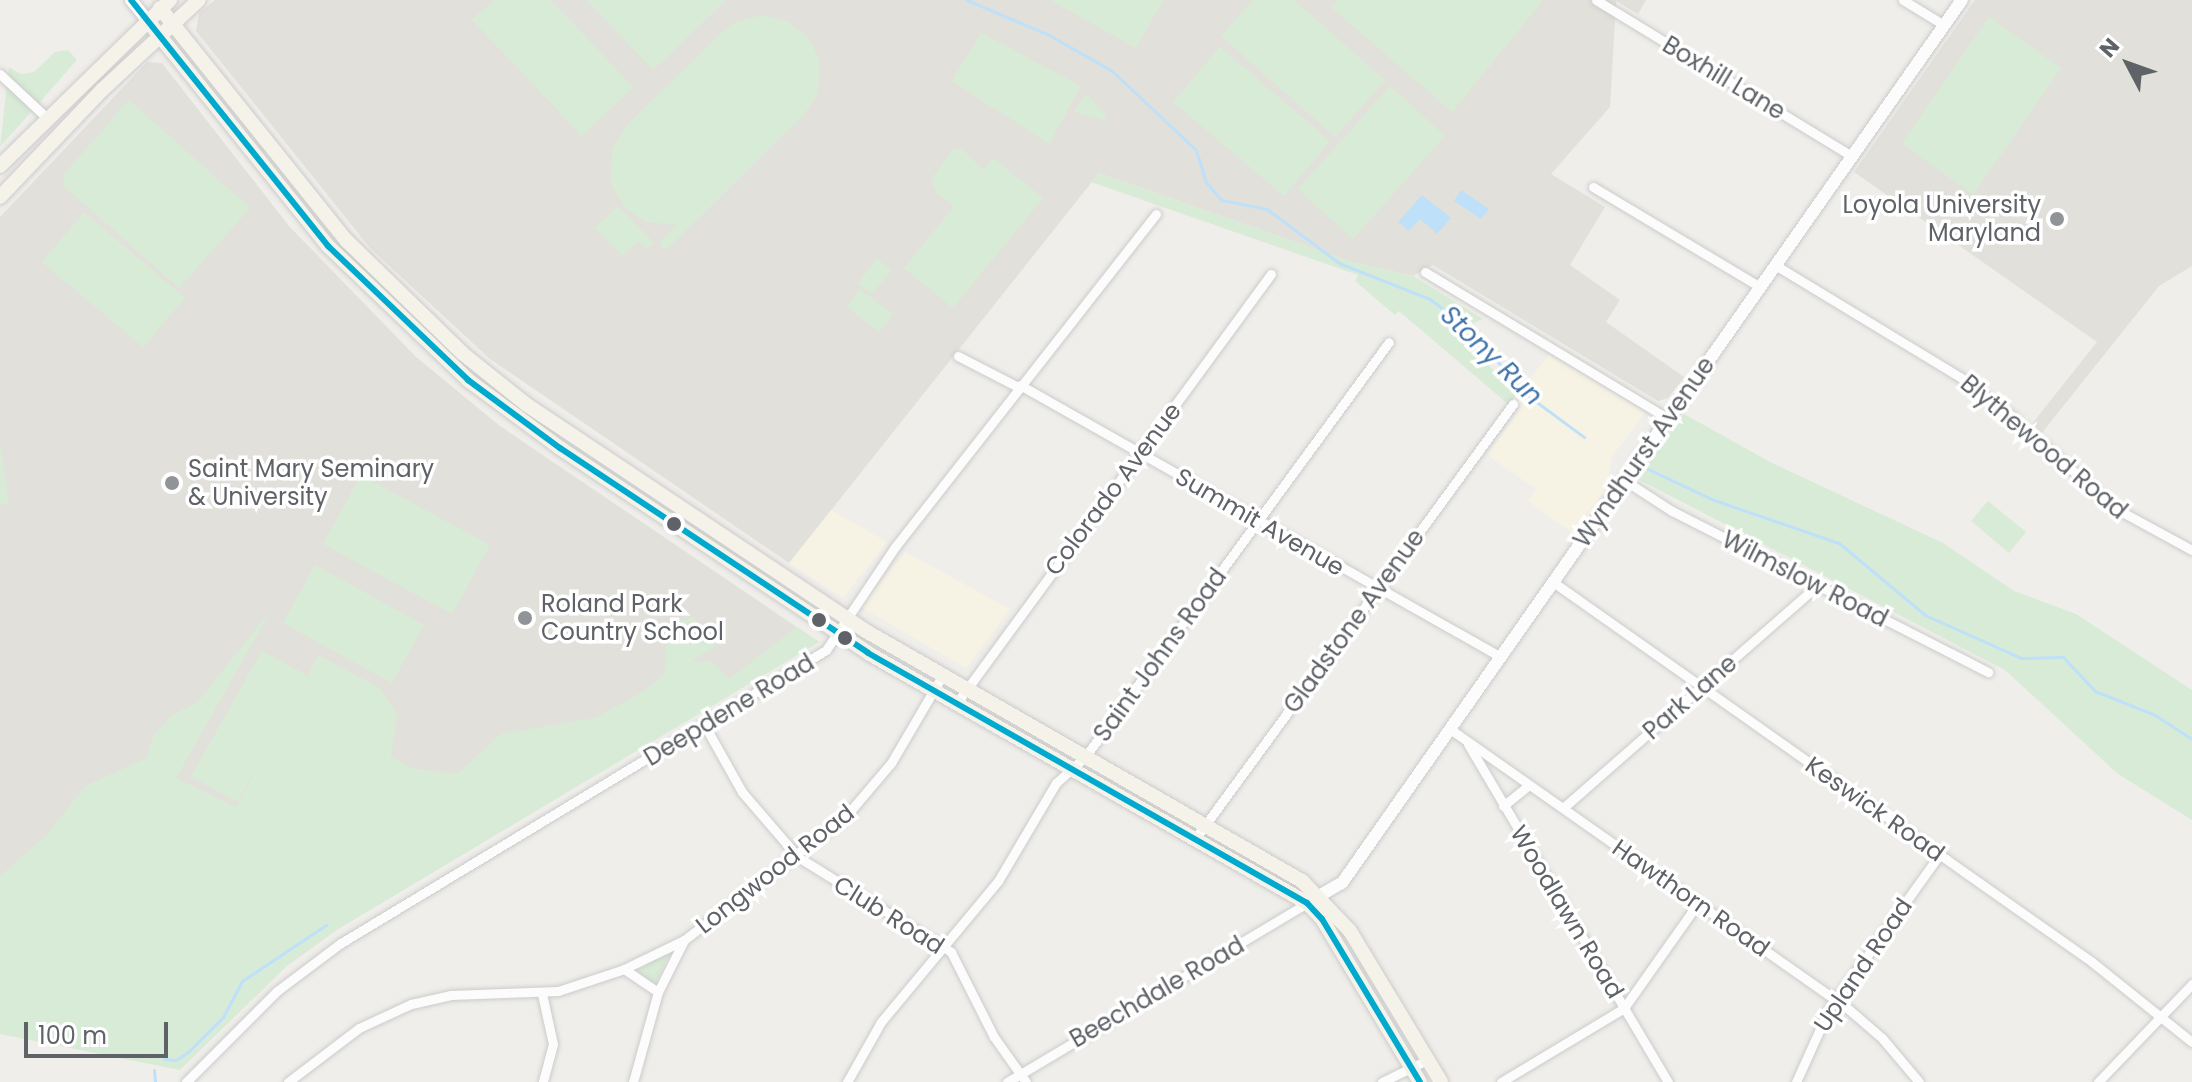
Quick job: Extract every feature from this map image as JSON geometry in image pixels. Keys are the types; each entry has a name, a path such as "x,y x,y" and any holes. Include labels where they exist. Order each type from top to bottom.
{"main road":[{"path":"0,197 199,0"},
{"path":"0,166 161,3 172,24 338,231 441,334 527,405 846,618 942,676 1206,825 1313,900 1350,931 1441,1082"},
{"path":"147,20 328,246 435,352 549,441 933,692 1195,839 1313,900 1420,1082"}],"street":[{"path":"131,0 147,20"},
{"name":"Boxhill Lane","path":"1596,0 1852,156"},
{"path":"1903,0 1944,25"},
{"name":"Wyndhurst Avenue","path":"1313,900 1342,883 1962,0"},
{"path":"0,74 46,117"},
{"path":"1593,187 1760,287"},
{"name":"Deepdene Road","path":"186,1082 277,991 341,943 705,726 826,650 846,618 1019,386 1156,214"},
{"name":"Blythewood Road","path":"1775,265 1968,382 2113,507 2192,550"},
{"path":"1425,272 1667,418"},
{"name":"Colorado Avenue","path":"956,704 1271,274"},
{"name":"Saint Johns Road","path":"847,1082 881,1022 998,881 1070,768 1085,757 1389,342"},
{"name":"Summit Avenue","path":"958,356 1019,386 1501,657"},
{"name":"Gladstone Avenue","path":"1195,839 1513,404"},
{"name":"Wilmslow Road","path":"1624,480 1672,511 1988,672"},
{"name":"Keswick Road","path":"1553,582 2163,1014 2192,1042"},
{"name":"Park Lane","path":"1563,808 1817,586"},
{"name":"Longwood Road","path":"288,1082 328,1048 411,1004 464,994 542,994 624,969 684,940 798,857 870,790 942,676"},
{"name":"Club Road","path":"705,726 742,792 798,857 944,945 1026,1082"},
{"name":"Hawthorn Road","path":"1450,729 1835,1000 1882,1038 1919,1082"},
{"name":"Woodlawn Road","path":"1466,740 1668,1082"},
{"path":"1503,806 1529,785"},
{"name":"Upland Road","path":"1796,1082 1835,1000 1940,854"},
{"name":"Beechdale Road","path":"1007,1082 1313,900"},
{"path":"1501,1082 1624,1008 1698,903"},
{"path":"633,1082 658,992 684,940"},
{"path":"624,969 658,992"},
{"path":"2098,1082 2192,984"},
{"path":"542,994 553,1044 543,1082"},
{"path":"1382,1082 1427,1060"}],"shaded area":[{"path":"215,0 1646,0 1638,14 1616,1 1610,107 1551,174 1605,207 1570,265 1620,300 1606,322 1684,377 1668,398 1658,401 1433,265 1413,276 1352,262 1099,173 789,563 490,359 370,248 196,31 199,13"},
{"name":"Loyola University Maryland","path":"1975,0 2192,0 2192,266 2159,286 2041,434 2031,425 2097,342 1854,172"},
{"name":"Saint Mary Seminary & University","path":"147,62 162,63 289,226 416,357 500,426 819,642 338,929 288,965 0,1034 0,217"},
{"path":"1549,355 1646,412 1612,456 1607,487 1575,535 1528,501 1536,489 1487,455 1522,407 1513,399"},
{"path":"831,510 887,542 843,598 789,563"},
{"path":"905,552 1010,609 966,668 861,607"}],"green space":[{"path":"494,0 551,0 633,87 582,136 472,20"},
{"path":"586,0 726,0 653,70"},
{"path":"1050,0 1163,0 1136,48"},
{"path":"1253,0 1294,0 1385,80 1335,137 1221,36"},
{"path":"1337,0 1543,0 1452,112 1331,7"},
{"path":"763,15 789,22 810,39 820,62 817,95 803,116 666,250 659,243 677,225 646,222 625,208 611,184 612,149 626,126 722,32 736,22"},
{"path":"1989,17 2061,68 1973,195 1902,143"},
{"path":"981,33 1081,86 1049,144 952,81"},
{"path":"1220,47 1330,141 1284,196 1173,102"},
{"path":"68,50 77,60 0,147 9,67 21,74 34,72 55,52"},
{"path":"1390,86 1445,136 1353,239 1298,189"},
{"path":"1086,94 1106,115 1105,120 1074,112"},
{"path":"129,100 250,208 179,288 64,186 64,174"},
{"path":"953,149 962,149 983,170 993,158 1043,198 953,308 904,268 954,206 937,194 931,179"},
{"path":"1099,173 1352,262 1413,276 1483,319 1456,331 1517,395 1508,404 1399,311 1395,315 1355,281 1358,275 1091,182"},
{"path":"618,206 654,243 647,249 639,241 623,256 595,228"},
{"path":"84,212 185,298 143,347 42,262"},
{"path":"877,259 891,270 872,294 858,283"},
{"path":"860,289 893,314 879,332 847,307"},
{"path":"1684,414 1772,463 1943,543 2014,591 2076,614 2192,690 2192,820 2118,774 2005,670 1638,479"},
{"path":"0,444 9,503 0,504"},
{"path":"361,475 490,545 452,614 323,544"},
{"path":"1988,501 2026,532 2009,553 1971,521"},
{"path":"315,565 424,625 392,683 283,623"},
{"path":"272,609 176,778 236,807 270,746 237,802 191,776 262,651 308,676 318,655 380,688 397,714 391,757 412,768 457,774 501,734 595,718 641,693 665,674 666,644 675,622 694,617 697,635 715,639 717,645 692,661 712,662 729,679 797,627 819,642 338,929 288,965 180,1070 0,1034 0,876 47,835 85,786 147,758 153,736 172,715 197,703"},
{"path":"670,953 654,986 637,970"}],"water":[{"path":"1461,190 1489,209 1481,219 1454,201"},
{"path":"1422,195 1451,218 1437,234 1420,219 1409,231 1398,222"}],"waterway":[{"name":"Stony Run","path":"967,0 1049,35 1112,71 1196,150 1206,182 1221,200 1267,209 1339,263 1430,299 1469,329 1527,395 1584,437"},
{"name":"Stony Run","path":"1648,469 1714,500 1839,543 1925,615 2021,658 2063,657 2095,691 2155,715 2192,739"},
{"path":"164,1059 176,1060 188,1052 223,1017 242,981 326,925"},
{"path":"154,1070 155,1082"}],"transit line":[{"path":"131,0 328,246 468,380 560,448 868,653 1307,903 1322,919 1420,1082"}],"place":[{"name":"Loyola University Maryland","path":"2057,219"},
{"name":"Saint Mary Seminary & University","path":"172,483"},
{"name":"Roland Park Country School","path":"525,618"}]}
